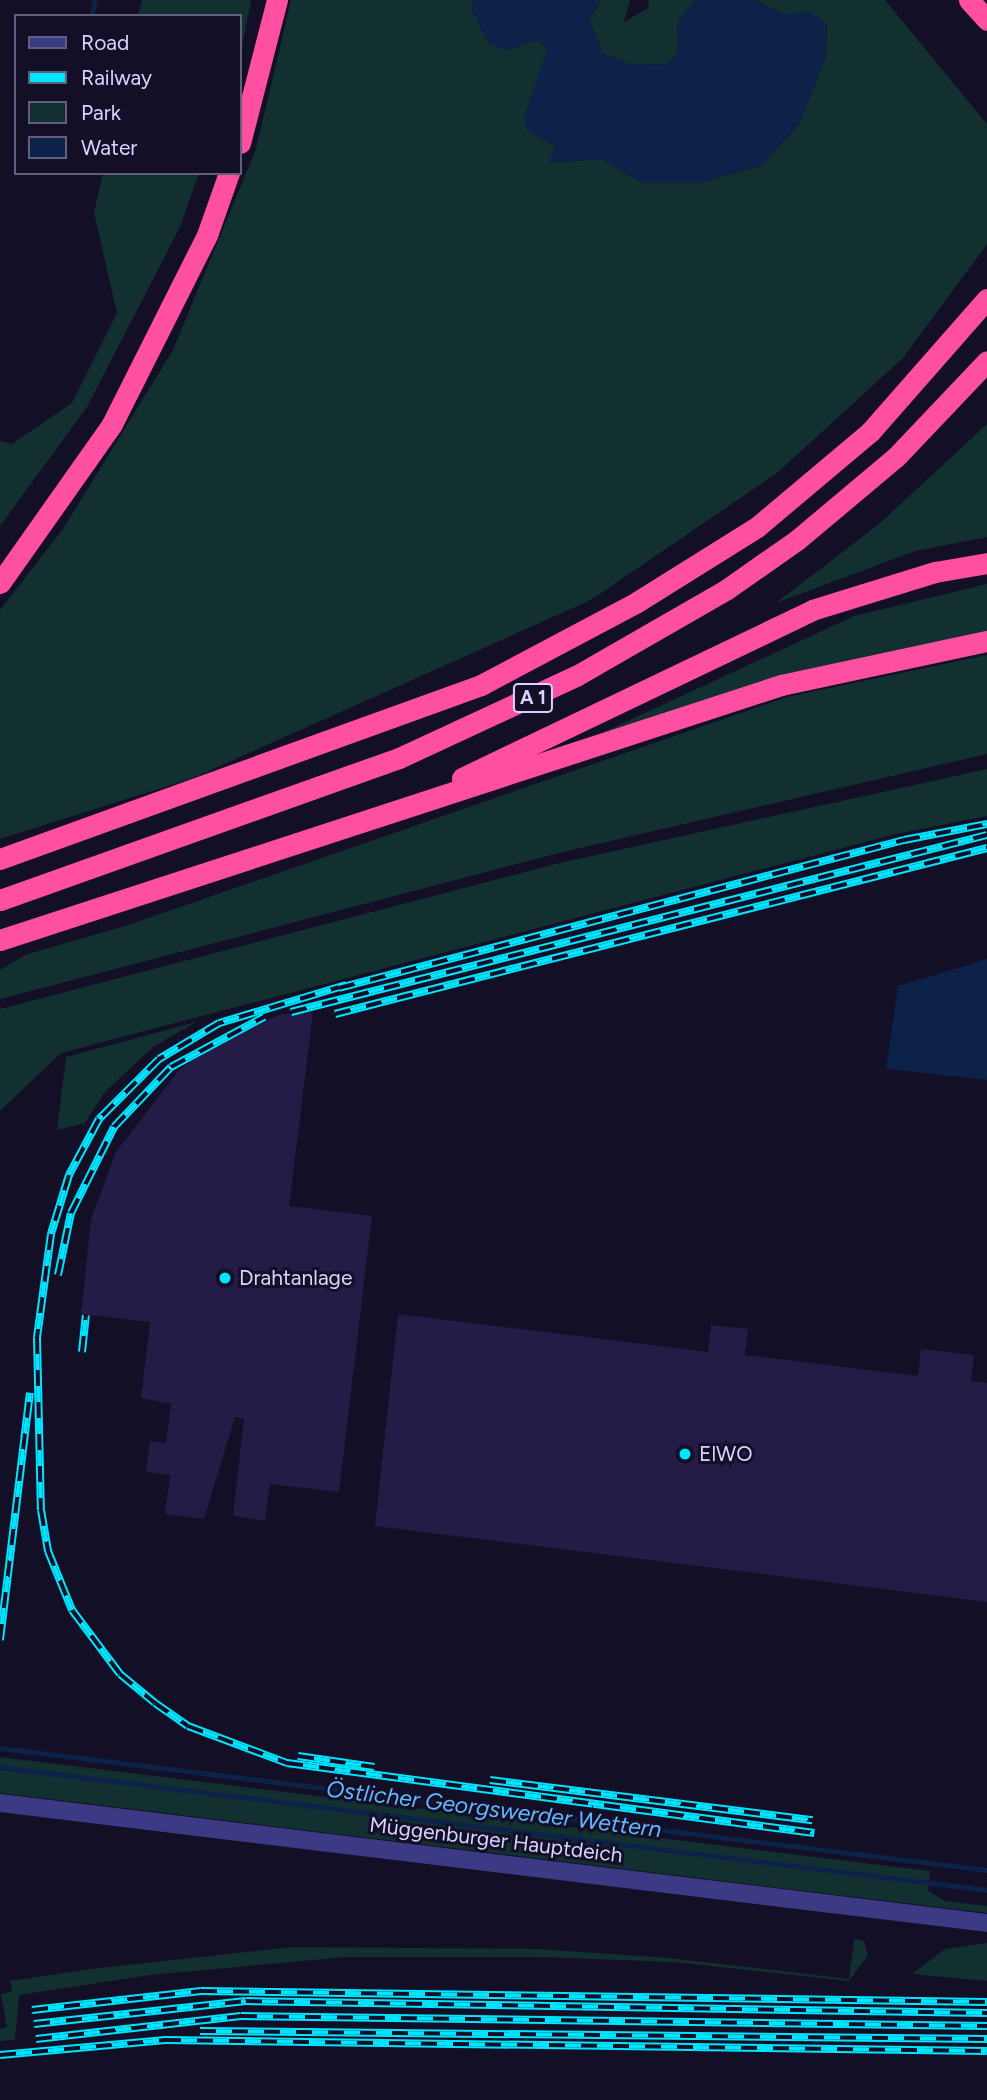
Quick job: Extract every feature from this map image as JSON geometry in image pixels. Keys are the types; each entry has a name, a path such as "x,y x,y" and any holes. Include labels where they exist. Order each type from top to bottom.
{"highway":[{"path":"242,135 277,0"},
{"path":"970,0 987,20"},
{"path":"0,583 112,424 190,271 228,175"},
{"path":"0,859 481,685 637,601 757,527 870,432 987,299"},
{"name":"A 1","path":"0,900 399,758 587,670 797,540 896,457 987,361"},
{"path":"391,813 812,610 935,572 987,563"},
{"path":"0,940 781,685 987,641"}],"street":[{"name":"Müggenburger Hauptdeich","path":"0,1803 987,1923"}],"green space":[{"path":"142,0 251,0 242,47 242,14 138,14"},
{"path":"291,0 474,0 471,10 509,50 537,40 548,49 524,118 527,130 555,146 550,163 601,159 643,183 700,183 762,165 799,124 825,59 827,25 808,11 786,15 755,0 885,0 987,124 987,244 903,358 777,473 591,600 193,778 0,839 0,610 63,529 173,350 256,149"},
{"path":"601,0 630,0 624,22 648,8 649,0 694,0 677,25 679,52 667,64 633,65 603,54 589,20"},
{"path":"103,175 198,175 180,227 87,407 0,526 0,441 12,444 72,403 117,313 94,213"},
{"path":"987,424 987,537 915,551 776,603 879,524"},
{"path":"987,584 987,634 784,677 576,745 854,616"},
{"path":"987,655 987,754 563,852 0,999 0,970 25,955 128,925 787,697"},
{"path":"987,769 987,816 896,834 61,1053 0,1111 0,1009 560,863"},
{"path":"196,1022 153,1047 104,1093 85,1123 57,1130 66,1057"},
{"path":"0,1757 930,1871 928,1891 945,1901 987,1906 987,1913 0,1793"},
{"path":"854,1939 864,1941 868,1955 849,1981 673,1962 541,1957 345,1957 150,1975 19,1995 15,2040 0,2041 0,2029 7,2027 1,1994 12,1992 10,1981 91,1969 292,1947 538,1949 669,1958 849,1979"},
{"path":"987,1943 987,1981 912,1974 945,1949"}],"water":[{"path":"474,0 601,0 589,20 603,54 633,65 667,64 679,52 677,25 694,0 755,0 786,15 808,10 827,24 825,59 799,124 762,165 700,183 643,183 601,159 549,163 555,146 527,130 524,118 547,49 537,40 509,50 489,44 471,9"},
{"path":"987,959 987,1080 886,1069 898,986"}],"building":[{"name":"Drahtanlage","path":"313,1013 289,1206 372,1216 339,1492 270,1484 265,1521 233,1516 244,1419 235,1417 204,1519 165,1514 170,1475 146,1472 150,1441 166,1443 171,1404 141,1398 150,1322 81,1314 91,1219 116,1152 180,1069 241,1030 282,1014"},
{"name":"ElWO","path":"398,1314 708,1352 711,1325 748,1329 745,1355 918,1376 921,1349 974,1355 971,1381 987,1383 987,1602 375,1526"}],"waterway":[{"path":"92,14 95,0"},
{"name":"Östlicher Georgswerder Wettern","path":"0,1748 987,1870"},
{"path":"0,1767 987,1890"}],"railway":[{"path":"339,988 904,840 987,824"},
{"path":"291,1012 987,835"},
{"path":"335,1014 987,848"},
{"path":"346,985 219,1023 159,1059 99,1119 69,1175 51,1234 37,1338 41,1510 48,1551 72,1610 120,1674 155,1703 188,1726 287,1763 814,1833"},
{"path":"58,1275 71,1213 114,1127 171,1067 264,1017"},
{"path":"82,1352 86,1315"},
{"path":"0,1640 30,1393"},
{"path":"298,1756 374,1767"},
{"path":"490,1780 813,1820"},
{"path":"32,2010 201,1991 987,2002"},
{"path":"34,2024 246,2001 987,2013"},
{"path":"36,2039 241,2016 987,2026"},
{"path":"200,2031 987,2039"},
{"path":"0,2055 165,2040 987,2051"}],"place":[{"name":"Drahtanlage","path":"225,1278"},
{"name":"ElWO","path":"685,1454"}]}
